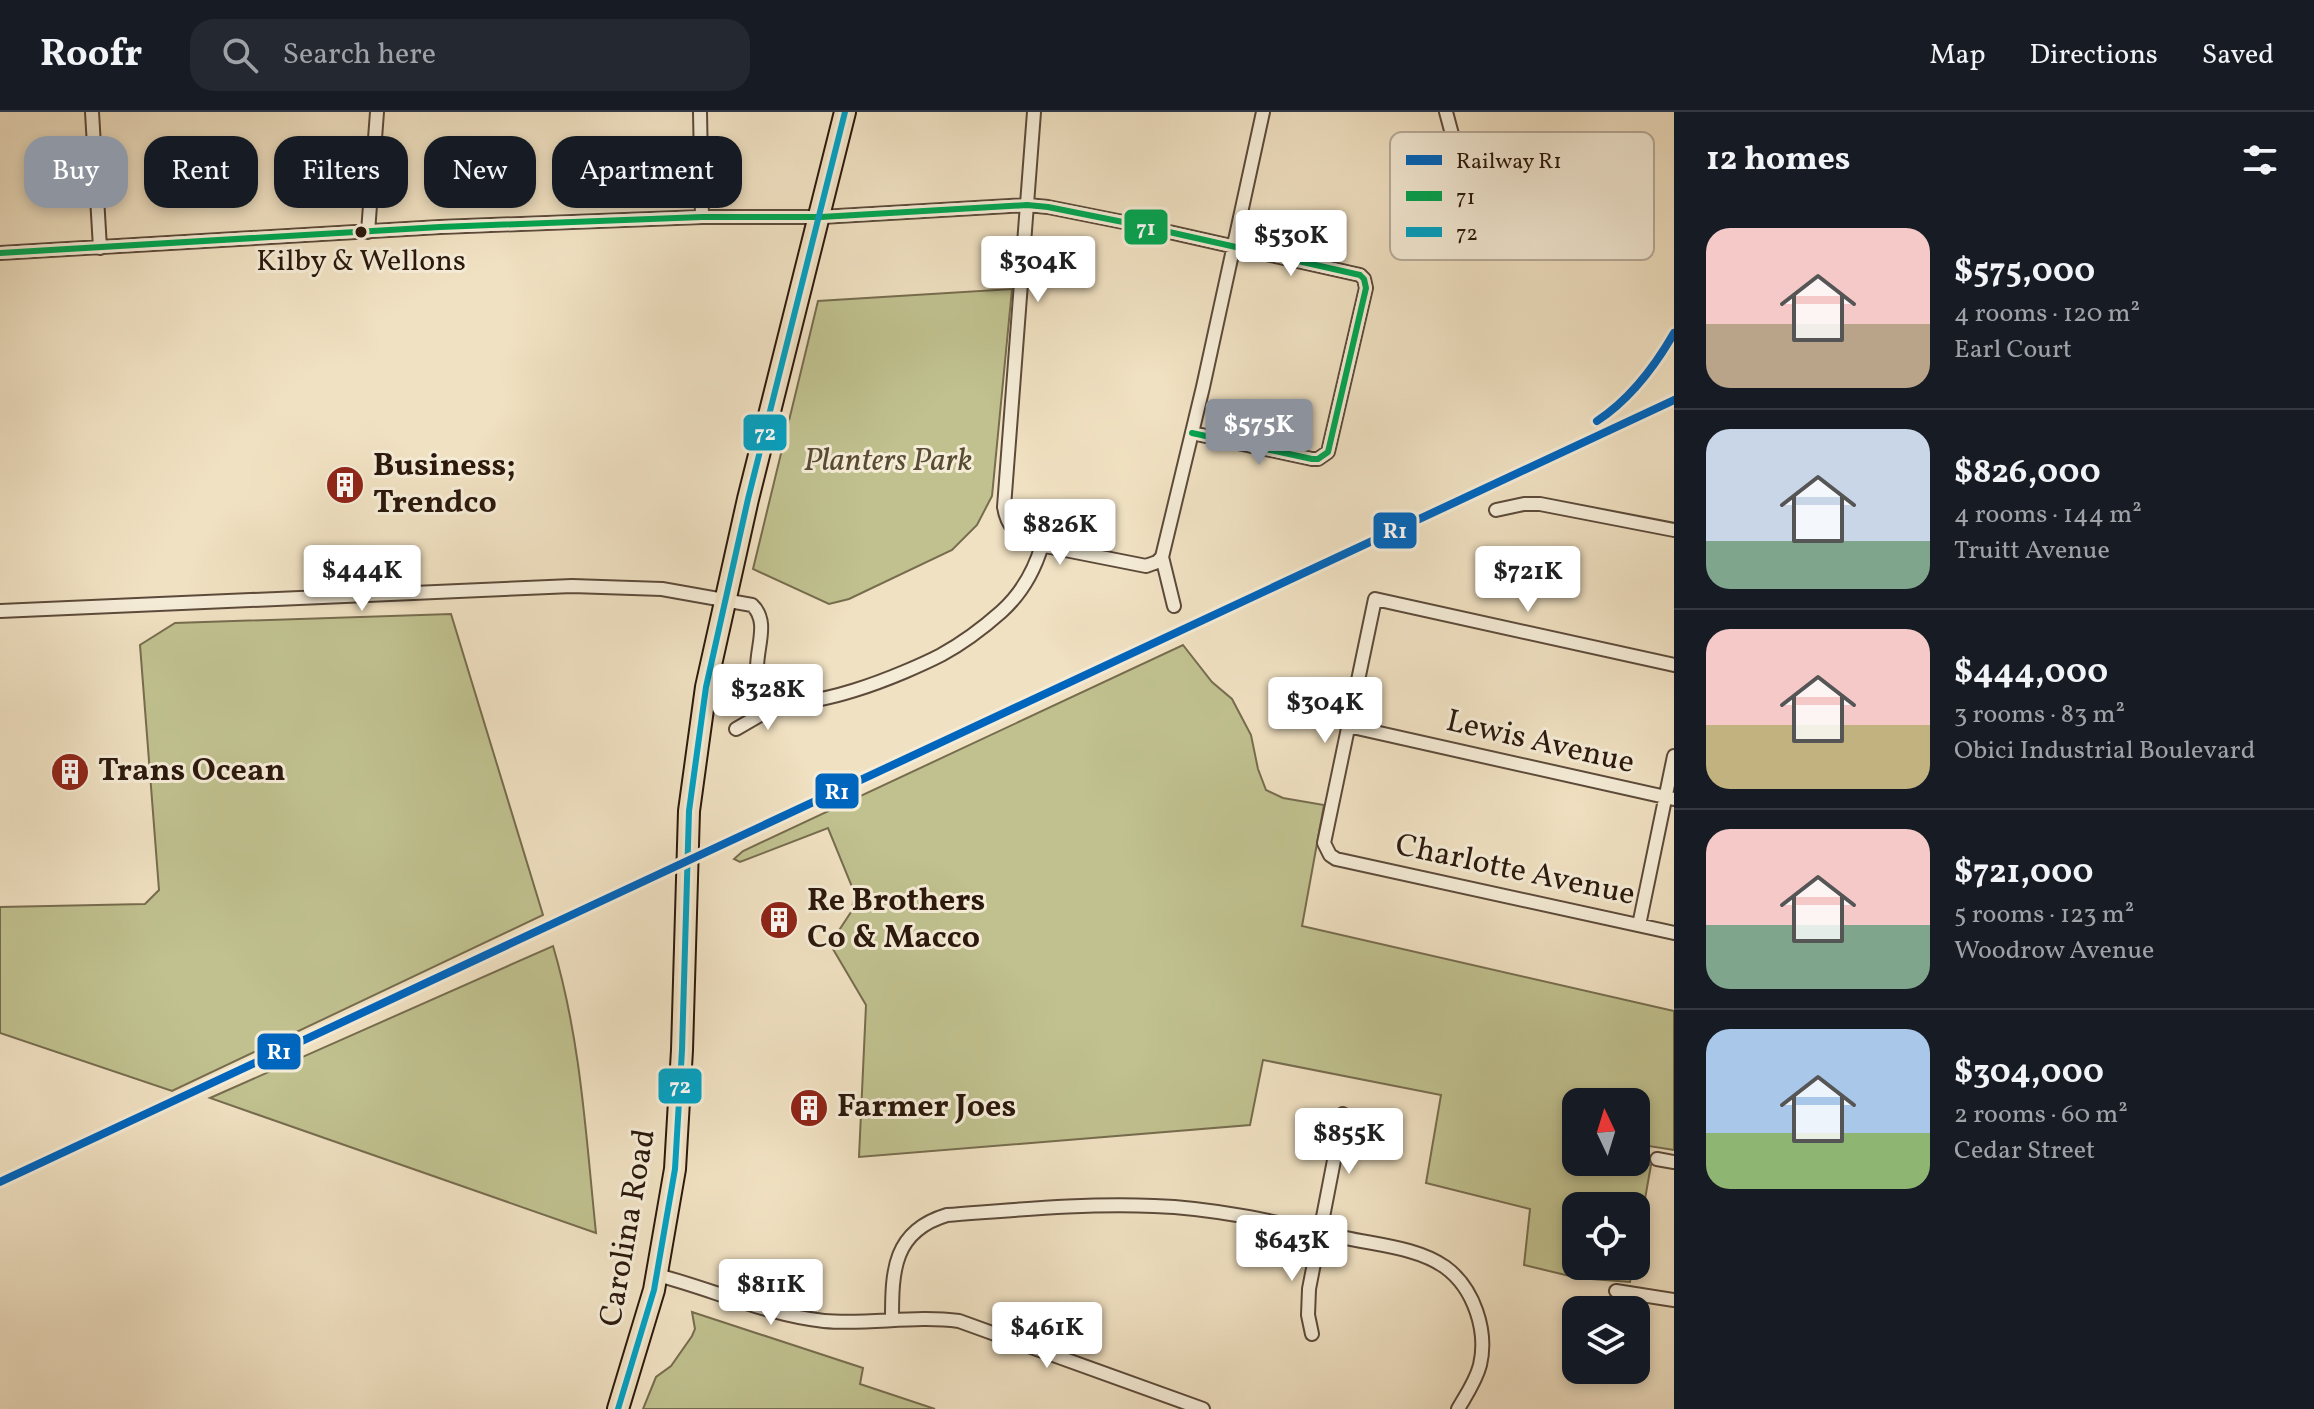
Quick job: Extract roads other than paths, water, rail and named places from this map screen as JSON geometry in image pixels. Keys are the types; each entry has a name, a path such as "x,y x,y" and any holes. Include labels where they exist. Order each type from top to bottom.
{"main road":[{"name":"Carolina Road","path":"618,1409 640,1342 657,1275 675,1169 689,811 706,687 769,412 821,217 845,112"}],"street":[{"path":"92,112 100,248"},
{"path":"368,232 377,112"},
{"path":"700,112 702,217"},
{"path":"1034,112 1004,507 1010,527 1030,542 1146,566 1162,557"},
{"path":"1174,606 1162,557 1263,112"},
{"path":"1446,112 1451,132"},
{"path":"0,253 368,232 702,217 821,217 1027,205 1233,247 1360,275 1364,279 1366,288 1328,452 1322,458 1312,459 1192,433"},
{"path":"1496,510 1540,504 1674,530"},
{"path":"0,611 572,586 662,589 752,605 759,611 762,622 758,678 763,689 784,703 843,694 941,655 964,641 1003,610 1027,581 1042,545"},
{"path":"1348,726 1375,599 1674,665"},
{"path":"736,729 762,714 775,699"},
{"name":"Lewis Avenue","path":"1348,726 1669,798"},
{"name":"Charlotte Avenue","path":"1348,726 1324,843 1330,855 1344,861 1674,933"},
{"path":"1639,925 1669,798 1674,756"},
{"path":"1312,1334 1308,1296 1343,1114"},
{"path":"1657,1159 1674,1162"},
{"path":"892,1319 895,1266 905,1243 924,1224 947,1215 1058,1207 1156,1206 1196,1210 1405,1250 1445,1267 1465,1288 1479,1321 1482,1352 1475,1380 1458,1409"},
{"path":"657,1275 796,1316 852,1322 935,1318 982,1328 1203,1409"},
{"path":"1616,1291 1674,1300"}],"rail line":[{"name":"R1","path":"1597,421 1640,382 1674,333"},
{"name":"R1","path":"0,1182 1674,400"}],"place":[{"name":"Kilby & Wellons","path":"361,232"},
{"name":"Business; Trendco","path":"345,485"},
{"name":"Trans Ocean","path":"70,772"},
{"name":"Re Brothers Co & Macco","path":"779,920"},
{"name":"Farmer Joes","path":"809,1108"}],"park label":[{"name":"Planters Park","path":"888,462"}]}
